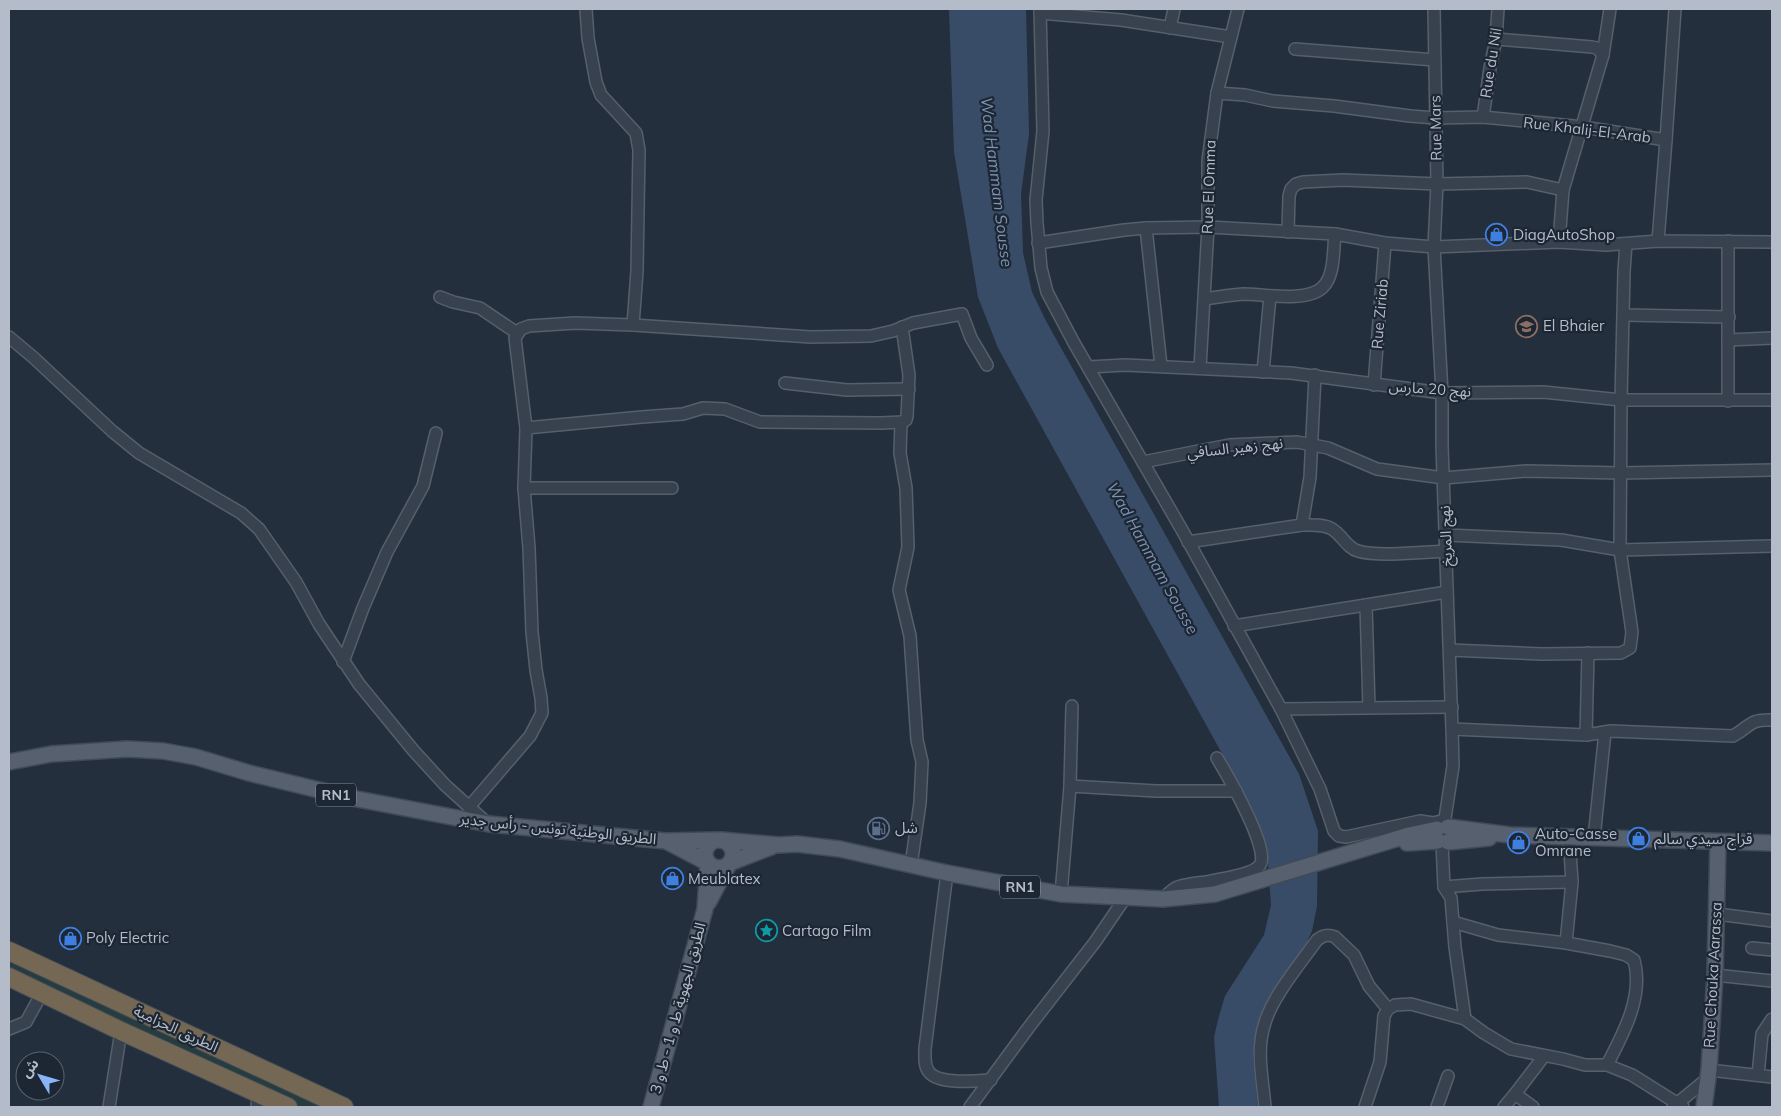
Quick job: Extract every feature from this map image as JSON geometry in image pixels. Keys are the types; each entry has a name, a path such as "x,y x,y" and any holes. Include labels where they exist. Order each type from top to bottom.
{"highway":[{"name":"الطريق الحزامية","path":"9,951 344,1107"},
{"name":"الطريق الحزامية","path":"9,977 258,1100 288,1107"}],"main road":[{"name":"الطريق الوطنية تونس - رأس جدير","path":"9,762 52,754 127,749 163,752 196,757 249,773 352,798 489,824 666,841 718,840 840,848 911,866 1061,894 1125,898 1162,899 1215,894 1388,842 1405,843 1443,832 1772,843"},
{"path":"708,863 705,852 707,847 718,840 727,842 734,850 730,864"},
{"name":"الطريق الوطنية تونس - رأس جدير","path":"666,841 708,863"},
{"name":"Rue Chouka Aarassa","path":"1704,1107 1715,975 1718,842"},
{"name":"الطريق الوطنية تونس - رأس جدير","path":"730,864 747,854 779,844"},
{"name":"RN1","path":"708,863 714,868 719,869 730,864"},
{"name":"الطريق الجهوية ط و 1 - ط و 3","path":"651,1107 704,909 708,863"},
{"name":"الطريق الجهوية ط و 1 - ط و 3","path":"704,909 730,864"}],"street":[{"path":"586,9 588,38 600,95 636,134 639,150 637,271 633,325"},
{"path":"1170,28 1174,9"},
{"name":"Rue El Omma","path":"1200,368 1208,227 1208,160 1217,92 1238,9"},
{"name":"Rue Mars","path":"1434,9 1437,184 1434,247"},
{"name":"Rue du Nil","path":"1483,118 1496,40 1498,9"},
{"path":"1560,242 1562,190 1603,55 1610,9"},
{"name":"Rue Khalij-El-Arab","path":"1217,92 1273,101 1436,118 1483,118 1582,127 1666,140 1675,9"},
{"path":"1231,37 1170,28 1122,15 1040,11 1043,131 1036,200 1041,268 1048,292 1088,367 1281,709 1320,789 1334,831 1339,836 1346,837 1420,821 1433,822 1443,832"},
{"path":"1496,40 1592,46 1597,48 1603,55"},
{"path":"1295,49 1435,60"},
{"path":"1658,242 1666,140"},
{"path":"1288,232 1288,196 1296,184 1343,180 1437,184 1527,182 1562,190"},
{"path":"1038,243 1103,232 1146,228 1208,227 1335,234 1385,243 1434,247 1560,242 1587,244 1772,242"},
{"path":"1146,228 1161,366"},
{"path":"1204,299 1243,294 1270,296 1315,292 1325,285 1330,275 1335,234"},
{"path":"1728,241 1728,401"},
{"name":"Rue Ziriab","path":"1374,385 1385,243"},
{"path":"1450,650 1542,654 1621,653 1630,648 1632,644 1632,632 1620,550 1621,400 1626,244"},
{"name":"نهج المريخ","path":"1434,247 1442,393 1452,707 1452,766 1443,832 1444,887 1451,898 1452,922 1465,1018"},
{"path":"1263,372 1270,296"},
{"path":"440,297 480,308 517,333"},
{"path":"468,807 530,736 542,713 532,632 529,548 524,488 526,428 524,397 515,346 517,333 529,326 575,324 633,325 811,337 871,336 913,324 962,314 971,338 987,366"},
{"path":"1624,315 1728,317"},
{"path":"526,428 683,414 703,408 725,409 760,422 900,422 907,418 909,389 909,375 902,327"},
{"path":"9,337 112,431 139,452 241,513 259,529 296,582 319,624 359,684 413,750 445,785 489,824"},
{"path":"1728,340 1772,338"},
{"name":"نهج 20 مارس","path":"1088,367 1161,366 1315,375 1374,385 1442,393 1543,392 1621,400 1772,400"},
{"path":"1302,525 1310,477 1315,375"},
{"path":"785,383 847,390 909,389"},
{"path":"900,422 900,453 906,488 908,547 899,590 910,636 917,740 922,762 920,803 911,866"},
{"path":"343,662 362,608 384,560 423,486 436,433"},
{"name":"نهج زهير السافي","path":"1142,462 1229,445 1288,442 1312,444 1328,448 1377,469 1444,478 1526,471 1621,473 1772,470"},
{"path":"524,488 672,488"},
{"path":"1188,542 1302,525 1326,526 1333,529 1351,548 1359,552 1446,552"},
{"path":"1446,535 1561,540 1620,550 1772,546"},
{"path":"1234,626 1447,592"},
{"path":"1366,605 1369,707"},
{"path":"1586,735 1588,654"},
{"path":"1061,894 1070,786 1072,706"},
{"path":"1281,709 1452,707"},
{"path":"1452,728 1586,735 1605,732 1733,736 1750,723 1759,719 1772,720"},
{"path":"1594,838 1605,732"},
{"path":"1162,899 1177,887 1246,873 1258,868 1261,864 1262,860 1256,837 1246,808 1217,758"},
{"path":"1070,786 1156,791 1236,791"},
{"path":"1566,943 1572,882 1569,836"},
{"path":"948,873 925,1049 926,1066 934,1076 944,1080 991,1080"},
{"path":"1444,887 1482,884 1572,882"},
{"path":"970,1107 1095,942 1125,898"},
{"path":"1717,914 1772,921"},
{"path":"1452,922 1498,935 1566,943 1626,955 1634,960 1637,976 1633,1008 1623,1034 1607,1065"},
{"path":"1265,1107 1260,1055 1263,1027 1289,979 1317,940 1322,936 1332,935 1336,937 1354,955 1369,986 1388,1009"},
{"path":"1752,948 1772,950"},
{"path":"1715,975 1772,981"},
{"path":"9,1030 26,1022 42,993"},
{"path":"1365,1107 1380,1062 1384,1016 1388,1009 1402,1004 1411,1004 1465,1018 1484,1033 1511,1049 1585,1065 1607,1065 1632,1075 1678,1106 1708,1074 1772,1077"},
{"path":"1758,1075 1762,1034 1772,1019"},
{"path":"109,1107 121,1031"},
{"path":"1504,1107 1544,1056"},
{"path":"1437,1107 1448,1076"},
{"path":"1515,1094 1532,1107"}],"green space":[{"path":"9,956 332,1107 299,1107 37,985 9,971"}],"water":[{"name":"Wad Hammam Sousse","path":"949,9 1026,9 1029,134 1021,194 1023,253 1032,292 1046,321 1299,774 1318,831 1317,906 1312,931 1303,951 1264,1008 1256,1032 1253,1059 1258,1107 1219,1107 1214,1037 1225,996 1264,935 1271,905 1268,863 1263,834 1251,806 998,348 978,297 954,152"}],"place":[{"name":"DiagAutoShop","path":"1497,235"},
{"name":"El Bhaier","path":"1527,326"},
{"name":"شل","path":"879,828"},
{"name":"قراج سيدي سالم","path":"1638,839"},
{"name":"Auto-Casse Omrane","path":"1519,843"},
{"name":"Meublatex","path":"672,879"},
{"name":"Cartago Film","path":"766,931"},
{"name":"Poly Electric","path":"70,938"}]}
